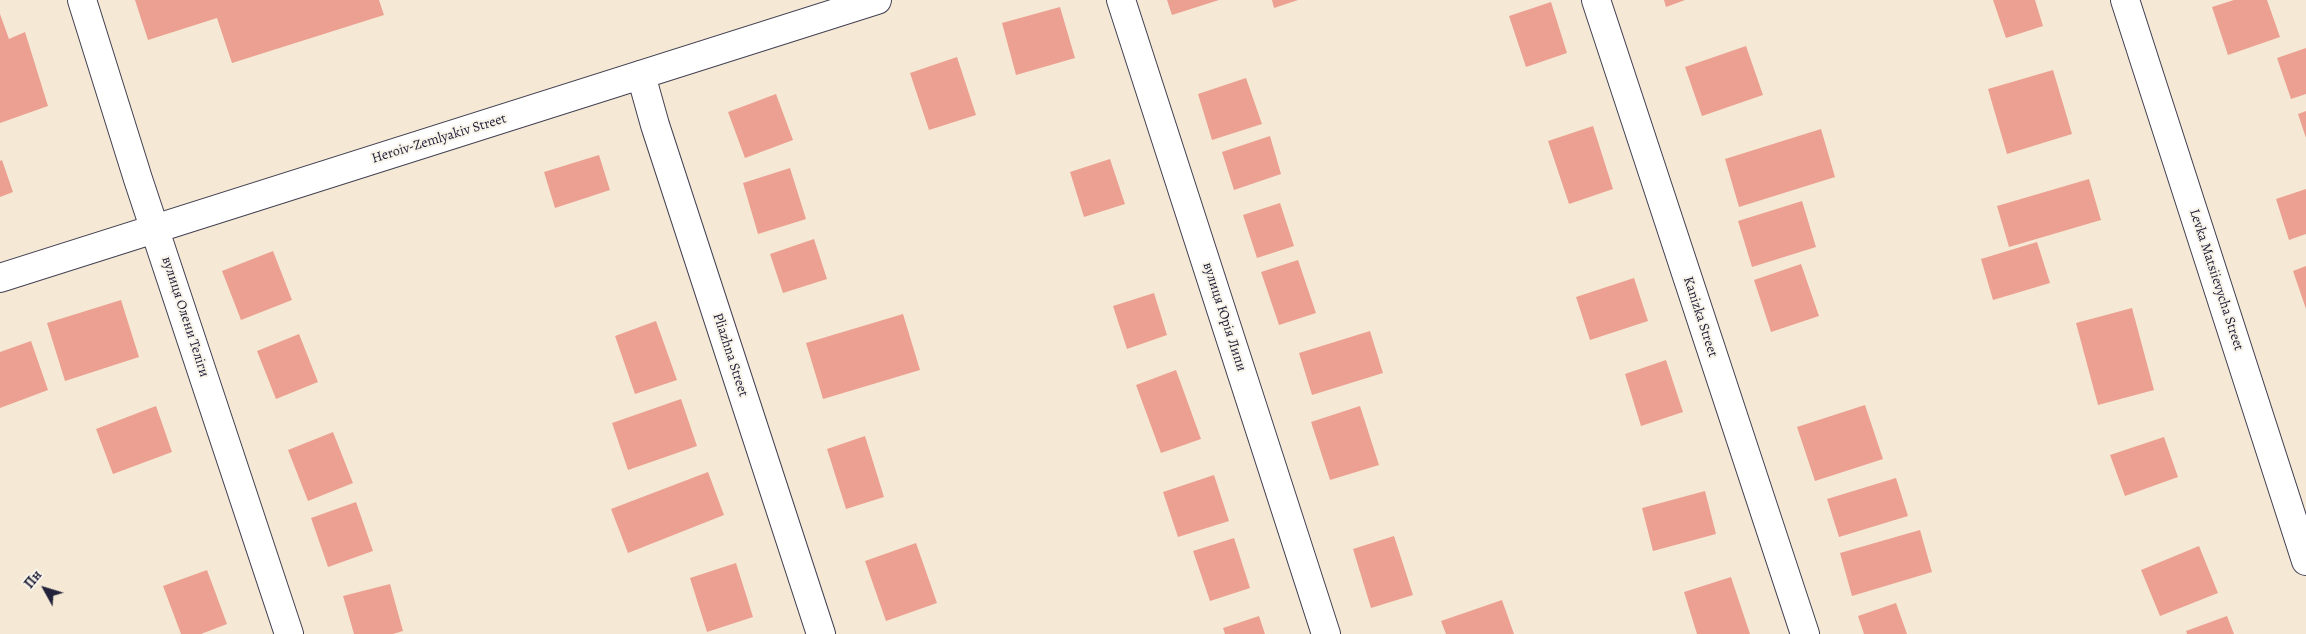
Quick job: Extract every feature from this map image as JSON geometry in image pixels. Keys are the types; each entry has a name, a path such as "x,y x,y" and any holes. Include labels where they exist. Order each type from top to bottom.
{"street":[{"name":"вулиця Олени Теліги","path":"82,0 138,180 156,228 288,634"},
{"name":"Heroiv-Zemlyakiv Street","path":"0,278 877,0"},
{"name":"вулиця Юрія Липи","path":"1121,0 1326,634"},
{"name":"Kanizka Street","path":"1596,0 1805,634"},
{"name":"Levka Matsiievycha Street","path":"2125,0 2306,561"},
{"name":"Pliazhna Street","path":"642,75 658,134 821,634"}],"building":[{"path":"135,0 379,0 384,15 232,63 217,18 148,40"},
{"path":"1167,0 1219,0 1172,15"},
{"path":"1272,0 1298,0 1274,8"},
{"path":"1664,0 1685,0 1666,7"},
{"path":"1993,0 2035,0 2043,26 2006,38"},
{"path":"2234,0 2267,0 2280,37 2228,55 2212,7"},
{"path":"1551,2 1567,53 1526,67 1509,16"},
{"path":"1060,7 1075,58 1016,75 1002,23"},
{"path":"0,14 9,39 25,32 48,106 0,123"},
{"path":"1746,46 1763,95 1702,116 1685,67"},
{"path":"2306,48 2306,94 2291,99 2277,58"},
{"path":"957,57 976,115 929,130 910,73"},
{"path":"2053,70 2072,134 2007,154 1988,89"},
{"path":"1246,78 1262,124 1212,140 1198,94"},
{"path":"776,94 793,140 745,158 728,112"},
{"path":"2306,111 2306,138 2298,114"},
{"path":"1593,126 1613,189 1569,204 1548,141"},
{"path":"1821,129 1835,177 1739,207 1725,159"},
{"path":"1270,136 1281,174 1234,190 1222,152"},
{"path":"599,155 610,190 555,208 544,172"},
{"path":"1110,159 1125,204 1084,217 1070,172"},
{"path":"2,160 13,192 0,197 0,161"},
{"path":"790,168 806,219 758,234 743,183"},
{"path":"2089,179 2101,220 2009,247 1997,206"},
{"path":"2306,189 2306,234 2289,240 2276,199"},
{"path":"1802,201 1816,247 1752,267 1738,221"},
{"path":"1280,203 1294,246 1257,258 1243,215"},
{"path":"814,239 827,279 783,293 770,254"},
{"path":"2037,242 2050,283 1993,300 1981,259"},
{"path":"273,251 292,300 241,320 222,271"},
{"path":"1298,260 1316,313 1279,325 1261,272"},
{"path":"1801,264 1819,316 1771,332 1754,280"},
{"path":"2306,266 2306,309 2293,271"},
{"path":"1634,278 1648,321 1590,340 1576,297"},
{"path":"1154,293 1167,335 1127,349 1113,306"},
{"path":"121,300 139,357 65,381 47,323"},
{"path":"2132,308 2154,390 2098,405 2076,323"},
{"path":"903,314 920,370 823,399 806,343"},
{"path":"656,321 677,380 635,394 615,336"},
{"path":"1370,331 1383,373 1312,395 1299,353"},
{"path":"299,334 318,382 276,399 257,351"},
{"path":"31,341 48,390 0,408 0,352"},
{"path":"1666,360 1683,412 1641,426 1625,374"},
{"path":"1176,370 1201,439 1161,453 1136,385"},
{"path":"681,399 697,446 628,470 612,423"},
{"path":"1865,405 1883,459 1815,481 1797,427"},
{"path":"156,406 172,452 113,474 96,429"},
{"path":"1360,406 1379,465 1330,480 1311,422"},
{"path":"333,432 353,483 308,501 288,450"},
{"path":"865,436 884,497 846,509 827,449"},
{"path":"2164,437 2178,477 2125,496 2110,455"},
{"path":"708,472 724,515 628,553 611,509"},
{"path":"1214,475 1229,521 1178,537 1163,492"},
{"path":"1896,478 1908,516 1839,537 1827,499"},
{"path":"1705,491 1716,534 1653,551 1642,508"},
{"path":"356,502 373,551 328,567 311,518"},
{"path":"1920,530 1932,572 1852,596 1840,553"},
{"path":"1394,536 1413,595 1371,608 1353,549"},
{"path":"1234,538 1250,588 1210,601 1193,551"},
{"path":"916,543 937,603 886,621 865,561"},
{"path":"2199,546 2218,593 2160,616 2141,570"},
{"path":"736,563 753,617 707,632 690,578"},
{"path":"207,570 227,624 201,634 181,634 163,586"},
{"path":"1731,577 1750,634 1697,634 1684,592"},
{"path":"390,584 403,631 393,634 354,634 343,596"},
{"path":"1502,600 1514,634 1446,634 1441,621"},
{"path":"1896,603 1907,634 1864,634 1858,616"},
{"path":"1259,616 1265,634 1225,634 1223,628"},
{"path":"2227,616 2234,634 2187,634 2186,631"}]}
